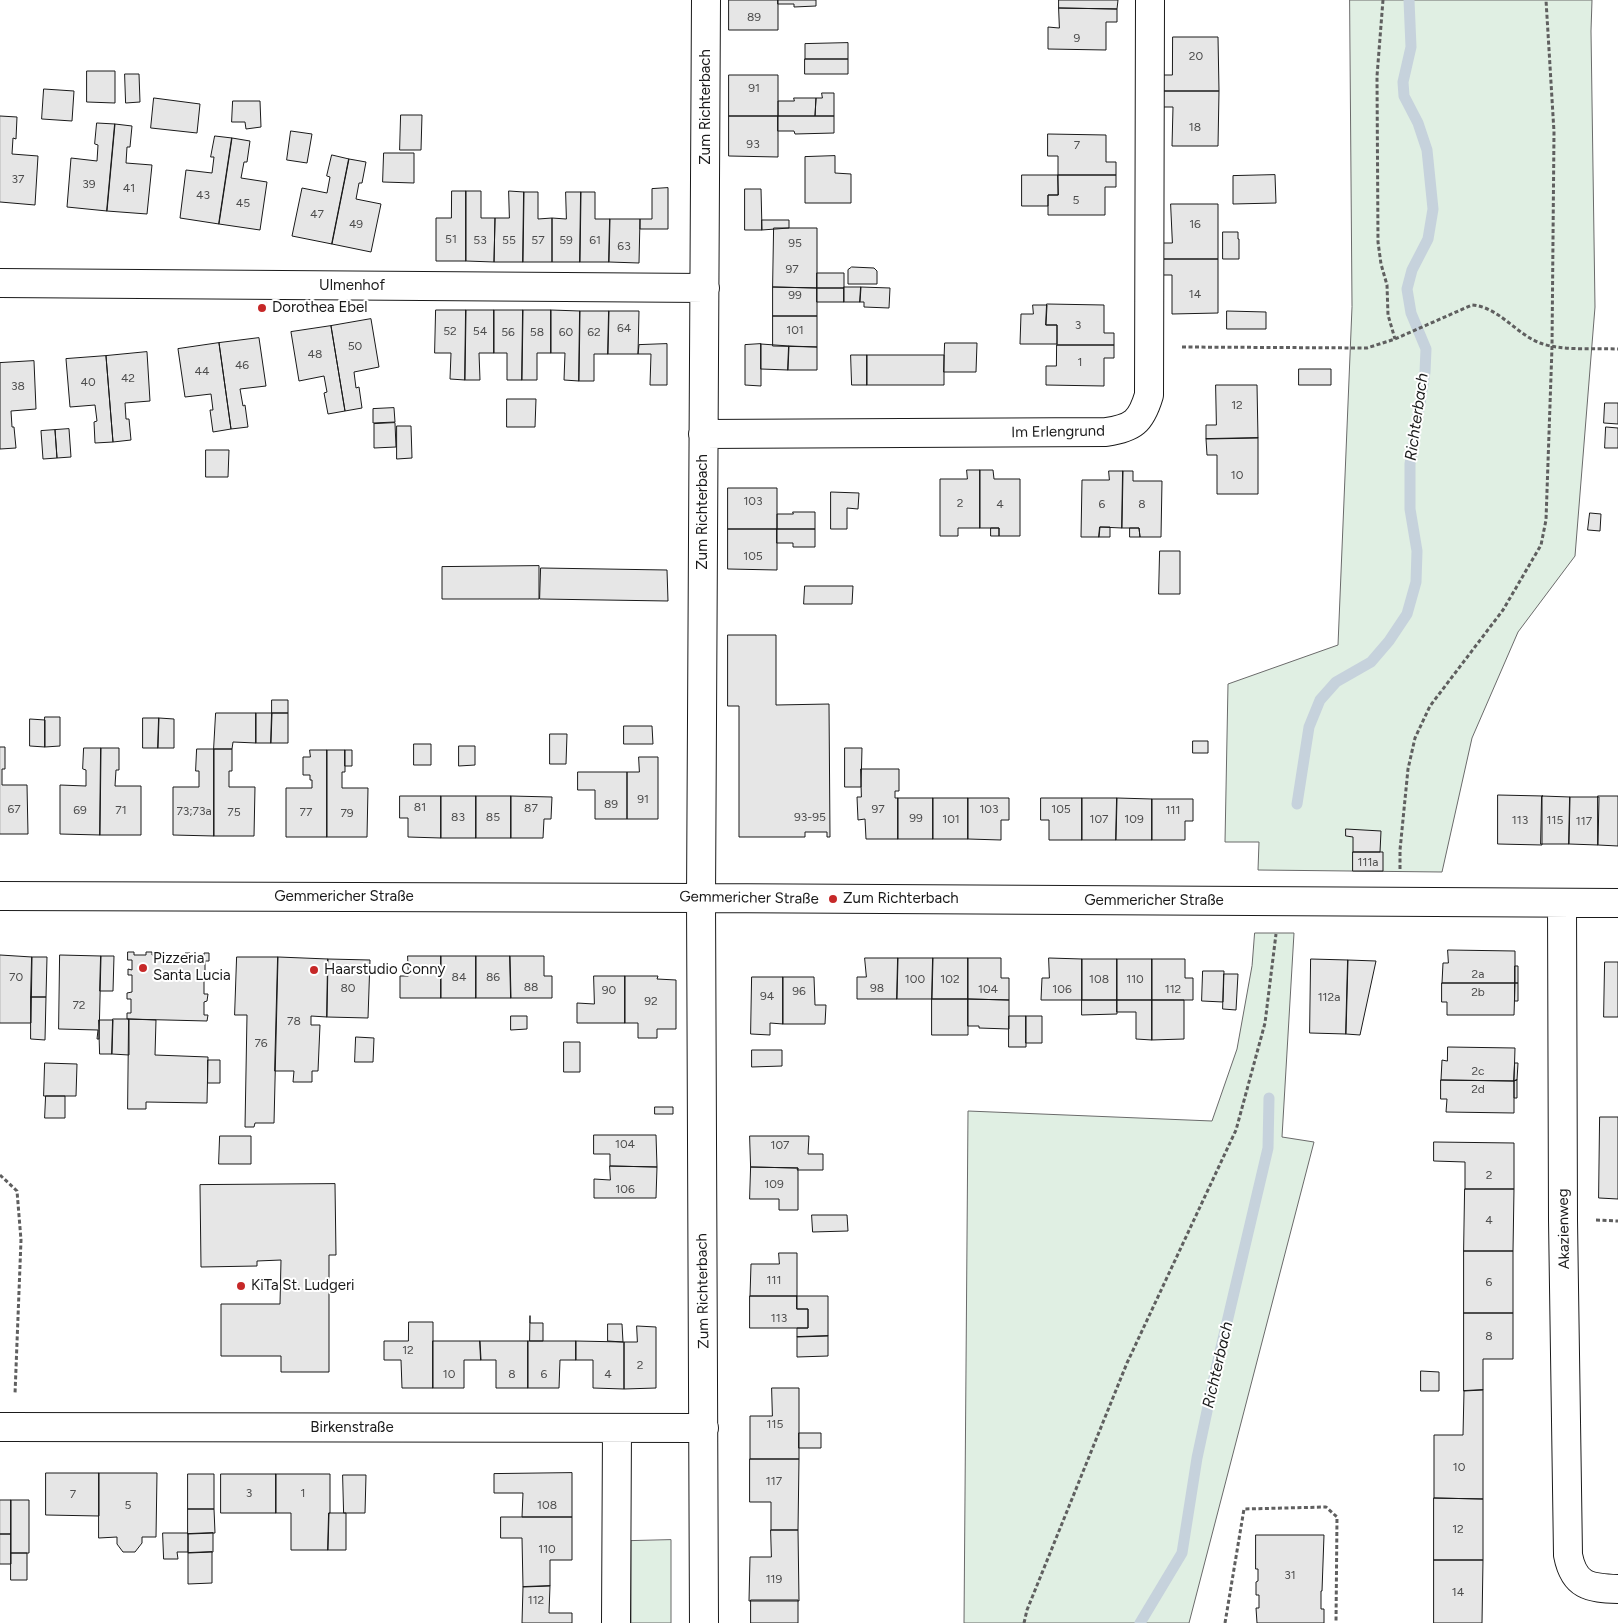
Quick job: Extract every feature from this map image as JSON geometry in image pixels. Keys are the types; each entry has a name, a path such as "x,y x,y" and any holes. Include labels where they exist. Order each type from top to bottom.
{"street":[{"name":"Zum Richterbach","path":"704,1623 701,898 706,0"},
{"name":"Im Erlengrund","path":"703,434 1106,432 1122,430 1136,422 1145,408 1149,395 1150,0"},
{"name":"Ulmenhof","path":"0,284 705,288"},
{"name":"Gemmericher Straße","path":"0,896 1618,903"},
{"name":"Akazienweg","path":"1562,902 1568,1555 1570,1568 1577,1579 1588,1586 1618,1589"},
{"name":"Birkenstraße","path":"7,1427 704,1428"},
{"path":"616,1623 618,1428"}],"path":[{"path":"1383,0 1377,76 1378,242 1387,286 1388,315 1395,338"},
{"path":"1399,901 1400,850 1408,768 1415,738 1430,706 1503,610 1540,546 1546,520 1552,347 1554,132 1546,0"},
{"path":"1149,347 1367,348 1406,334 1472,305 1489,309 1538,343 1552,347 1618,349"},
{"path":"1024,1623 1031,1601 1127,1363 1236,1130 1266,1022 1280,901"},
{"path":"0,1175 17,1191 21,1240 7,1427"},
{"path":"1225,1623 1244,1509 1326,1507 1337,1517 1336,1623"}],"green space":[{"path":"1350,0 1592,0 1595,307 1575,556 1518,632 1472,738 1442,872 1258,870 1259,842 1225,842 1228,684 1338,645 1352,307"},
{"path":"1255,933 1294,933 1282,1137 1314,1142 1189,1623 964,1623 968,1111 1212,1121 1237,1049 1252,966"},
{"path":"671,1540 671,1623 631,1623 631,1541"}],"building":[{"path":"729,0 778,0 778,30 729,30"},
{"path":"778,0 816,0 816,6 794,7 794,4 778,4"},
{"path":"1059,0 1118,0 1117,9 1059,8"},
{"path":"1059,8 1117,9 1117,22 1106,22 1106,50 1048,49 1048,27 1059,28"},
{"path":"1173,37 1218,37 1219,91 1163,91 1163,75 1172,75"},
{"path":"848,43 848,59 805,59 805,44"},
{"path":"805,59 848,59 848,74 805,74"},
{"path":"87,71 115,71 115,103 87,102"},
{"path":"125,74 139,74 140,102 126,103"},
{"path":"729,75 778,75 778,116 729,116"},
{"path":"44,89 74,91 72,121 42,119"},
{"path":"1163,91 1219,91 1218,146 1172,146 1173,107 1163,107"},
{"path":"822,93 834,93 834,116 815,116 816,98 822,98"},
{"path":"154,98 200,104 197,133 151,128"},
{"path":"794,98 816,98 815,116 778,116 778,101 794,101"},
{"path":"233,101 260,101 261,127 246,129 245,122 232,122"},
{"path":"401,115 422,115 421,150 400,150"},
{"path":"0,116 17,117 16,139 13,138 12,154 38,156 35,205 0,202"},
{"path":"729,116 778,116 778,157 729,156"},
{"path":"778,116 834,116 834,133 795,134 794,131 778,131"},
{"path":"97,123 115,124 107,211 67,207 71,158 97,161 98,145 95,144"},
{"path":"115,124 132,126 130,147 127,147 126,163 152,165 147,214 107,211"},
{"path":"291,131 312,134 307,163 287,160"},
{"path":"1048,134 1106,135 1106,162 1116,162 1116,175 1058,175 1058,156 1048,156"},
{"path":"215,136 232,138 219,224 180,218 186,170 212,173 214,157 211,157"},
{"path":"232,138 250,141 247,162 244,162 241,178 267,182 260,230 219,224"},
{"path":"384,153 414,153 414,183 383,182"},
{"path":"332,155 349,159 332,244 292,236 302,188 327,193 330,177 327,176"},
{"path":"835,156 835,173 851,174 851,203 805,203 805,157"},
{"path":"349,159 366,162 362,183 359,183 356,199 381,204 371,252 332,244"},
{"path":"1022,175 1058,175 1058,195 1048,195 1048,206 1022,206"},
{"path":"1058,175 1116,175 1116,187 1105,187 1105,215 1048,215 1048,195 1058,195"},
{"path":"1275,175 1276,203 1233,204 1233,176"},
{"path":"668,188 668,229 640,229 640,219 652,219 652,189"},
{"path":"745,189 761,189 762,230 745,230"},
{"path":"452,191 466,191 466,261 436,261 436,218 451,218"},
{"path":"466,191 481,191 481,218 495,218 494,262 466,261"},
{"path":"509,191 524,192 523,262 494,262 495,218 509,218"},
{"path":"524,192 538,192 538,219 552,218 552,262 523,262"},
{"path":"566,192 581,192 580,262 552,262 552,218 566,219"},
{"path":"581,192 595,192 595,219 610,219 609,262 580,262"},
{"path":"1171,204 1218,204 1218,259 1162,259 1162,243 1172,243"},
{"path":"610,219 640,219 639,263 609,262"},
{"path":"762,220 789,220 789,228 762,230"},
{"path":"774,228 817,228 817,288 773,287"},
{"path":"1223,232 1238,232 1239,259 1223,259"},
{"path":"1162,259 1218,259 1218,313 1172,314 1172,275 1162,275"},
{"path":"852,267 874,268 877,271 877,284 848,284 848,270"},
{"path":"817,273 844,273 844,288 817,288"},
{"path":"773,287 817,288 817,316 773,316"},
{"path":"844,287 861,287 860,302 844,302"},
{"path":"861,287 890,288 889,308 864,307 864,302 860,302"},
{"path":"817,288 844,288 844,302 817,302"},
{"path":"1047,304 1104,305 1104,333 1114,333 1114,345 1057,345 1057,325 1046,325"},
{"path":"1033,305 1047,305 1046,325 1057,325 1057,344 1020,344 1021,314 1033,314"},
{"path":"436,310 466,310 465,380 450,379 451,353 435,353"},
{"path":"466,310 494,310 494,353 479,353 480,380 465,380"},
{"path":"494,310 523,310 522,380 507,380 507,353 494,353"},
{"path":"523,310 551,310 551,353 537,353 537,380 522,380"},
{"path":"551,310 580,311 579,381 564,380 565,353 551,353"},
{"path":"580,311 609,311 608,354 594,354 594,381 579,381"},
{"path":"609,311 639,311 638,354 608,354"},
{"path":"1227,311 1266,312 1266,329 1227,329"},
{"path":"773,316 817,316 817,347 773,346"},
{"path":"371,319 379,367 354,372 356,388 359,387 362,408 345,411 331,326"},
{"path":"331,326 345,411 328,414 324,393 327,392 324,376 299,381 291,332"},
{"path":"259,338 266,386 240,389 243,406 245,405 248,427 231,429 219,343"},
{"path":"219,343 231,429 213,432 210,410 213,410 211,394 185,397 178,349"},
{"path":"945,343 977,343 976,372 944,372"},
{"path":"667,344 667,385 650,385 651,354 638,354 639,345"},
{"path":"761,344 789,346 788,370 761,369"},
{"path":"761,344 761,386 745,385 745,345"},
{"path":"1057,345 1114,345 1114,358 1104,358 1104,386 1046,385 1046,366 1056,366"},
{"path":"789,346 817,347 817,370 788,370"},
{"path":"147,352 150,401 125,403 126,419 129,419 131,440 113,442 106,356"},
{"path":"851,355 867,355 867,385 852,385"},
{"path":"867,355 944,355 944,385 867,385"},
{"path":"106,356 113,442 95,443 94,422 97,421 95,405 70,407 66,359"},
{"path":"34,361 36,409 11,411 16,448 0,449 0,363"},
{"path":"1299,369 1331,369 1331,385 1299,385"},
{"path":"1216,385 1257,385 1258,438 1206,439 1206,425 1216,425"},
{"path":"507,399 536,399 535,427 507,427"},
{"path":"1605,403 1618,403 1618,424 1604,423"},
{"path":"394,408 395,422 373,423 373,409"},
{"path":"395,423 396,447 374,448 374,424"},
{"path":"397,426 411,426 412,458 397,459"},
{"path":"1606,427 1618,428 1618,448 1605,448"},
{"path":"69,429 71,457 57,458 55,430"},
{"path":"55,430 57,458 43,459 41,431"},
{"path":"1258,438 1258,494 1217,494 1217,455 1207,455 1206,439"},
{"path":"206,450 229,450 228,477 206,477"},
{"path":"967,470 980,470 980,528 958,528 958,536 940,536 940,479 967,479"},
{"path":"980,470 993,470 994,479 1020,479 1020,536 999,536 999,528 980,528"},
{"path":"1109,471 1123,471 1122,528 1100,527 1099,537 1081,537 1082,480 1109,480"},
{"path":"1123,471 1133,471 1133,481 1162,481 1161,537 1140,537 1139,528 1122,528"},
{"path":"728,488 777,488 777,529 728,529"},
{"path":"831,492 859,493 858,509 847,508 847,529 831,529"},
{"path":"793,512 815,512 815,529 777,529 777,514 793,514"},
{"path":"1590,513 1601,514 1600,531 1588,530"},
{"path":"1100,527 1110,527 1110,537 1099,537"},
{"path":"991,528 999,528 999,536 991,536"},
{"path":"1130,528 1139,528 1140,537 1130,537"},
{"path":"728,529 777,529 777,570 728,569"},
{"path":"777,529 815,529 815,547 793,547 793,543 777,543"},
{"path":"1160,551 1180,551 1180,594 1159,594"},
{"path":"539,566 539,599 442,599 442,567"},
{"path":"541,568 667,570 668,601 540,599"},
{"path":"805,586 853,586 852,604 804,604"},
{"path":"728,635 776,635 776,705 829,704 830,837 827,837 827,832 805,832 805,837 739,837 739,706 728,706"},
{"path":"272,700 288,700 288,713 272,713"},
{"path":"216,713 256,713 256,743 233,742 232,749 214,749"},
{"path":"256,713 272,713 271,743 256,743"},
{"path":"272,713 288,713 288,743 271,743"},
{"path":"45,717 60,717 60,746 45,747"},
{"path":"143,718 159,718 158,748 143,748"},
{"path":"159,718 174,719 174,748 158,748"},
{"path":"30,719 45,720 45,747 30,746"},
{"path":"624,726 652,726 653,744 624,744"},
{"path":"550,734 567,734 566,764 550,764"},
{"path":"1193,741 1208,741 1208,753 1193,753"},
{"path":"414,744 431,744 431,765 414,765"},
{"path":"459,746 475,746 475,765 459,766"},
{"path":"0,747 5,747 5,769 2,769 2,785 27,785 28,834 0,834"},
{"path":"84,748 101,748 100,835 60,834 60,785 86,786 86,770 83,769"},
{"path":"101,748 119,748 119,770 116,770 115,786 141,786 141,835 100,835"},
{"path":"845,748 862,748 861,787 845,787"},
{"path":"197,749 214,749 214,836 173,835 173,787 199,787 199,771 196,771"},
{"path":"214,749 232,749 232,771 229,771 229,787 255,787 254,836 214,836"},
{"path":"310,750 327,750 327,837 286,837 286,788 312,788 310,775 303,775 303,757 310,757"},
{"path":"327,750 345,750 345,772 342,772 342,788 368,788 367,837 327,837"},
{"path":"345,750 352,750 352,766 345,766"},
{"path":"639,757 658,757 658,819 627,819 627,772 639,772"},
{"path":"861,769 899,769 899,791 895,791 895,798 898,798 898,839 866,839 865,819 858,820 857,797 861,797"},
{"path":"578,772 627,772 627,819 595,819 595,790 578,790"},
{"path":"1498,795 1543,796 1542,845 1498,844"},
{"path":"400,796 441,796 441,838 408,837 408,818 400,818"},
{"path":"441,796 476,796 476,838 441,838"},
{"path":"476,796 511,796 511,838 476,838"},
{"path":"511,796 552,797 551,819 544,819 543,838 511,838"},
{"path":"1542,796 1570,797 1569,844 1541,844"},
{"path":"1598,796 1618,796 1618,846 1598,845"},
{"path":"1570,797 1599,797 1598,845 1569,844"},
{"path":"898,798 933,798 933,839 898,839"},
{"path":"933,798 968,798 968,839 933,839"},
{"path":"968,798 1009,798 1009,820 1001,820 1001,840 968,839"},
{"path":"1041,798 1082,798 1082,840 1049,840 1049,820 1041,820"},
{"path":"1082,798 1117,798 1116,840 1082,840"},
{"path":"1117,798 1152,799 1152,840 1116,840"},
{"path":"1152,799 1193,799 1193,821 1185,821 1185,840 1152,840"},
{"path":"1346,829 1381,831 1380,852 1353,852 1353,837 1346,836"},
{"path":"1353,852 1383,852 1383,871 1353,871"},
{"path":"1448,950 1515,951 1515,983 1442,983 1443,963 1448,963"},
{"path":"128,952 134,952 134,955 146,955 146,952 152,952 152,955 185,956 185,953 190,953 190,956 204,956 204,953 209,953 209,961 205,961 205,976 208,976 208,981 204,981 204,994 208,994 207,1001 204,1002 204,1015 208,1015 207,1021 127,1019 127,1013 131,1013 131,999 127,999 127,993 132,992 132,975 128,975 128,969 132,970 132,960 128,960"},
{"path":"0,955 32,957 31,1023 0,1023"},
{"path":"60,955 101,956 99,1039 97,1039 98,1030 59,1029"},
{"path":"101,956 114,956 113,991 100,991"},
{"path":"408,956 441,956 441,998 400,998 400,976 408,976"},
{"path":"441,956 476,956 476,998 441,998"},
{"path":"476,956 510,956 511,998 476,998"},
{"path":"510,956 544,956 544,976 552,976 552,998 511,998"},
{"path":"32,957 47,957 46,997 31,997"},
{"path":"237,957 278,957 274,1123 255,1123 254,1127 245,1127 247,1015 235,1015"},
{"path":"278,957 328,959 327,1017 311,1016 311,1025 320,1025 318,1071 312,1071 312,1082 293,1082 294,1071 275,1071"},
{"path":"865,958 898,958 897,999 857,999 857,977 866,977"},
{"path":"898,958 933,958 932,999 897,999"},
{"path":"933,958 968,958 968,999 932,999"},
{"path":"968,958 1001,958 1001,978 1009,978 1009,1000 968,999"},
{"path":"1049,958 1082,959 1082,1000 1041,1000 1042,978 1049,978"},
{"path":"328,959 370,960 368,1018 327,1017"},
{"path":"1082,959 1117,959 1117,1000 1082,1000"},
{"path":"1117,959 1152,959 1152,1000 1117,1000"},
{"path":"1152,959 1185,959 1185,978 1193,978 1193,1000 1152,1000"},
{"path":"1311,959 1348,960 1346,1034 1310,1033"},
{"path":"1348,960 1376,961 1360,1035 1346,1034"},
{"path":"1605,962 1618,962 1618,1017 1604,1017"},
{"path":"1515,966 1518,966 1518,983 1515,983"},
{"path":"1203,971 1224,971 1223,1002 1202,1001"},
{"path":"1224,974 1238,974 1236,1010 1223,1009"},
{"path":"594,976 625,976 625,1023 577,1023 577,1003 594,1004"},
{"path":"625,976 658,976 657,979 676,980 676,1029 657,1029 657,1038 638,1038 638,1023 625,1023"},
{"path":"752,977 783,977 783,1024 770,1023 770,1035 751,1034"},
{"path":"783,977 814,977 815,1005 826,1005 825,1024 783,1024"},
{"path":"1442,983 1515,983 1514,1015 1447,1015 1447,1002 1442,1002"},
{"path":"1515,983 1518,983 1518,1001 1515,1001"},
{"path":"31,997 46,997 45,1040 31,1039"},
{"path":"932,999 968,999 968,1035 932,1035"},
{"path":"968,999 1009,1000 1009,1029 968,1026"},
{"path":"1082,1000 1117,1000 1117,1014 1082,1015"},
{"path":"1117,1000 1152,1000 1152,1040 1136,1039 1136,1012 1117,1012"},
{"path":"1152,1000 1184,1000 1184,1039 1152,1040"},
{"path":"511,1016 527,1016 527,1029 511,1030"},
{"path":"1009,1016 1026,1016 1026,1047 1009,1047"},
{"path":"1026,1016 1042,1016 1042,1043 1026,1043"},
{"path":"113,1019 129,1019 129,1055 112,1054"},
{"path":"129,1019 156,1020 155,1055 208,1057 207,1103 146,1102 146,1109 128,1109"},
{"path":"99,1020 113,1020 112,1054 100,1054"},
{"path":"356,1037 374,1038 373,1062 355,1062"},
{"path":"564,1042 580,1042 580,1072 564,1072"},
{"path":"1448,1047 1515,1048 1514,1081 1441,1080 1442,1060 1447,1061"},
{"path":"752,1050 782,1050 782,1066 752,1067"},
{"path":"208,1060 220,1060 220,1083 208,1083"},
{"path":"45,1063 77,1064 76,1096 44,1096"},
{"path":"1515,1063 1518,1063 1517,1080 1514,1081"},
{"path":"1441,1080 1514,1081 1514,1113 1446,1112 1447,1099 1441,1099"},
{"path":"1517,1080 1517,1098 1514,1098 1514,1081"},
{"path":"46,1096 65,1096 65,1118 45,1118"},
{"path":"655,1107 673,1107 673,1114 655,1114"},
{"path":"1600,1117 1618,1117 1618,1199 1599,1198"},
{"path":"594,1135 656,1135 657,1167 610,1166 610,1154 594,1154"},
{"path":"220,1136 251,1136 251,1164 219,1164"},
{"path":"750,1136 809,1136 808,1154 823,1154 823,1170 751,1167"},
{"path":"1434,1142 1514,1143 1514,1189 1465,1189 1465,1162 1434,1161"},
{"path":"610,1166 657,1167 656,1198 594,1198 594,1179 610,1180"},
{"path":"751,1167 798,1168 798,1210 779,1210 779,1199 750,1199"},
{"path":"335,1184 336,1255 329,1255 329,1372 281,1372 281,1356 221,1356 221,1304 280,1304 281,1260 257,1261 257,1266 201,1267 200,1185"},
{"path":"1465,1189 1514,1189 1513,1251 1464,1251"},
{"path":"812,1215 847,1215 848,1231 813,1232"},
{"path":"1464,1251 1513,1251 1513,1313 1464,1313"},
{"path":"779,1253 797,1253 797,1296 750,1296 751,1264 779,1264"},
{"path":"750,1296 797,1296 797,1309 808,1309 808,1328 750,1328"},
{"path":"797,1296 828,1296 828,1336 797,1337 797,1328 808,1328 808,1309 797,1309"},
{"path":"1464,1313 1513,1313 1513,1359 1483,1359 1483,1390 1464,1391"},
{"path":"409,1322 433,1322 433,1388 402,1388 401,1360 384,1360 384,1341 408,1341"},
{"path":"530,1323 543,1323 543,1341 530,1341"},
{"path":"608,1324 622,1324 623,1342 608,1341"},
{"path":"637,1326 656,1327 656,1388 624,1389 624,1342 637,1342"},
{"path":"828,1336 828,1356 797,1357 797,1337"},
{"path":"433,1341 480,1341 481,1360 464,1360 464,1388 433,1388"},
{"path":"480,1341 528,1341 528,1388 496,1388 496,1360 481,1360"},
{"path":"528,1341 576,1341 576,1360 560,1360 559,1388 528,1388"},
{"path":"576,1341 624,1342 624,1389 593,1388 593,1360 576,1360"},
{"path":"1421,1371 1439,1372 1439,1391 1421,1391"},
{"path":"772,1388 799,1388 799,1459 750,1459 750,1416 772,1416"},
{"path":"1483,1390 1483,1499 1434,1498 1434,1435 1463,1435 1464,1391"},
{"path":"799,1433 821,1433 821,1448 799,1448"},
{"path":"750,1459 799,1459 798,1530 771,1530 771,1502 750,1502"},
{"path":"46,1473 99,1473 99,1516 46,1515"},
{"path":"99,1473 157,1473 156,1537 142,1537 142,1543 135,1552 123,1552 117,1544 117,1537 99,1538"},
{"path":"572,1473 572,1517 522,1517 523,1493 494,1493 494,1474"},
{"path":"188,1474 214,1474 214,1509 188,1509"},
{"path":"221,1474 276,1474 276,1513 221,1513"},
{"path":"276,1474 330,1474 328,1550 291,1550 291,1513 276,1513"},
{"path":"343,1475 366,1475 365,1513 344,1513"},
{"path":"1434,1498 1483,1499 1483,1560 1434,1560"},
{"path":"0,1500 11,1500 11,1534 0,1534"},
{"path":"11,1500 29,1500 29,1553 11,1553"},
{"path":"188,1509 214,1509 215,1533 188,1534"},
{"path":"329,1513 346,1513 346,1550 328,1550"},
{"path":"501,1517 572,1517 572,1560 550,1560 550,1586 523,1587 522,1538 501,1538"},
{"path":"771,1530 798,1530 799,1601 749,1601 750,1557 771,1557"},
{"path":"163,1533 188,1533 188,1552 177,1552 178,1559 164,1559"},
{"path":"213,1533 213,1552 188,1553 188,1534"},
{"path":"0,1534 11,1534 11,1564 0,1564"},
{"path":"1256,1535 1324,1535 1321,1609 1324,1609 1324,1623 1257,1623 1256,1608 1259,1608 1259,1595 1256,1595 1258,1569 1256,1569"},
{"path":"212,1552 212,1583 188,1584 188,1553"},
{"path":"11,1553 27,1553 27,1580 11,1580"},
{"path":"1434,1560 1483,1560 1482,1623 1434,1623"},
{"path":"550,1586 549,1613 572,1613 572,1623 522,1623 523,1587"},
{"path":"751,1600 798,1600 798,1623 751,1623"}],"waterway":[{"name":"Richterbach","path":"1297,804 1309,727 1320,700 1336,682 1371,662 1389,641 1407,614 1416,582 1417,551 1410,509 1410,464 1425,372 1426,349 1411,313 1407,289 1412,270 1428,239 1433,209 1427,150 1418,123 1404,96 1403,82 1411,47 1409,0"},
{"name":"Richterbach","path":"1140,1623 1182,1553 1197,1458 1268,1148 1269,1098"}],"place":[{"name":"Dorothea Ebel","path":"262,308"},
{"name":"Zum Richterbach","path":"833,899"},
{"name":"Pizzeria Santa Lucia","path":"143,968"},
{"name":"Haarstudio Conny","path":"314,970"},
{"name":"KiTa St. Ludgeri","path":"241,1286"}]}
